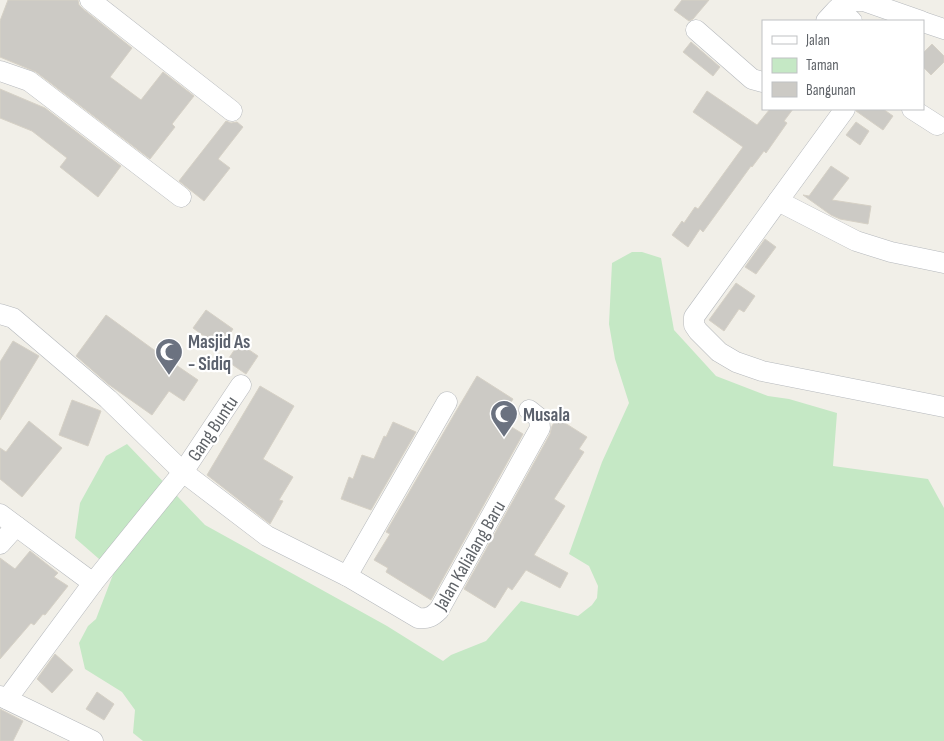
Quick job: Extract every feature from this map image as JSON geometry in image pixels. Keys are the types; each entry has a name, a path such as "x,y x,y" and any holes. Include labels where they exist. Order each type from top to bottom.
{"street":[{"path":"90,0 232,111"},
{"path":"845,1 844,12 851,20"},
{"path":"827,20 845,1 864,2 916,20"},
{"path":"924,23 944,29"},
{"path":"696,30 752,79 762,82"},
{"path":"0,71 29,81 181,197"},
{"path":"844,110 694,317 694,325 698,332 719,352 736,362 762,371 944,407"},
{"path":"914,110 938,125"},
{"path":"778,201 856,241 891,252 944,263"},
{"name":"Jalan Kalialang Baru","path":"0,314 13,318 108,399 183,472 267,536 347,576 418,618 427,618 439,610 522,462 540,428 539,418 529,410"},
{"name":"Gang Buntu","path":"183,472 241,385"},
{"path":"347,576 446,402"},
{"path":"93,741 4,697 183,472"},
{"path":"0,514 93,584"},
{"path":"0,544 16,526"}],"green space":[{"path":"632,252 642,252 661,258 674,330 716,376 768,396 789,399 837,413 833,466 928,479 944,508 944,741 143,741 133,733 135,710 122,692 85,669 79,643 88,626 96,619 114,572 75,538 80,503 106,456 127,444 205,525 387,626 443,661 451,655 486,641 521,601 578,616 592,605 597,598 598,586 589,566 569,554 602,462 629,403 615,359 609,324 612,263"}],"building":[{"path":"8,0 78,0 79,5 83,9 132,48 110,77 141,100 163,72 194,96 172,124 175,127 150,159 36,72 0,57 0,21"},
{"path":"682,0 709,0 693,19 689,21 674,10"},
{"path":"691,42 720,67 713,76 683,52"},
{"path":"932,44 944,56 944,62 931,75 924,68 924,52"},
{"path":"0,89 45,108 121,166 98,197 60,167 67,158 32,131 0,118"},
{"path":"707,91 757,125 769,110 792,110 784,121 787,123 766,153 764,151 751,166 703,232 700,229 688,247 672,235 682,221 684,223 695,207 698,209 743,147 693,112"},
{"path":"884,110 893,116 883,130 856,111"},
{"path":"226,121 231,123 237,122 243,127 218,159 230,168 204,201 179,181"},
{"path":"856,122 869,131 860,145 846,135"},
{"path":"831,166 849,178 832,200 871,206 868,224 840,219 831,215 803,195 809,196"},
{"path":"765,239 776,247 756,274 745,267"},
{"path":"736,283 755,296 744,312 739,309 724,331 709,320"},
{"path":"206,310 233,329 220,348 193,328"},
{"path":"106,315 198,380 184,401 169,391 152,415 108,384 76,356"},
{"path":"13,341 39,356 0,420 0,362"},
{"path":"239,343 258,356 246,374 227,361"},
{"path":"477,376 513,399 500,420 523,434 431,600 386,572 388,568 374,560 390,534 386,532"},
{"path":"260,386 294,406 263,459 293,477 279,500 283,501 270,524 207,475"},
{"path":"72,400 101,411 88,446 59,435"},
{"path":"557,418 587,437 579,449 584,452 554,499 565,506 534,555 568,573 560,588 526,570 512,590 508,587 495,608 464,589"},
{"path":"29,421 62,448 22,497 0,479 0,448 6,452"},
{"path":"393,422 416,432 371,510 341,499 349,477 353,479 362,455 374,459 384,436 386,437"},
{"path":"30,551 58,573 54,577 68,586 45,615 43,614 34,625 31,623 0,659 0,558 15,569"},
{"path":"55,654 73,670 52,693 37,679"},
{"path":"97,692 114,704 104,720 86,709"},
{"path":"0,709 23,721 13,741 0,741"}],"place":[{"name":"Masjid As - Sidiq","path":"169,376"},
{"name":"Musala","path":"504,438"}]}
